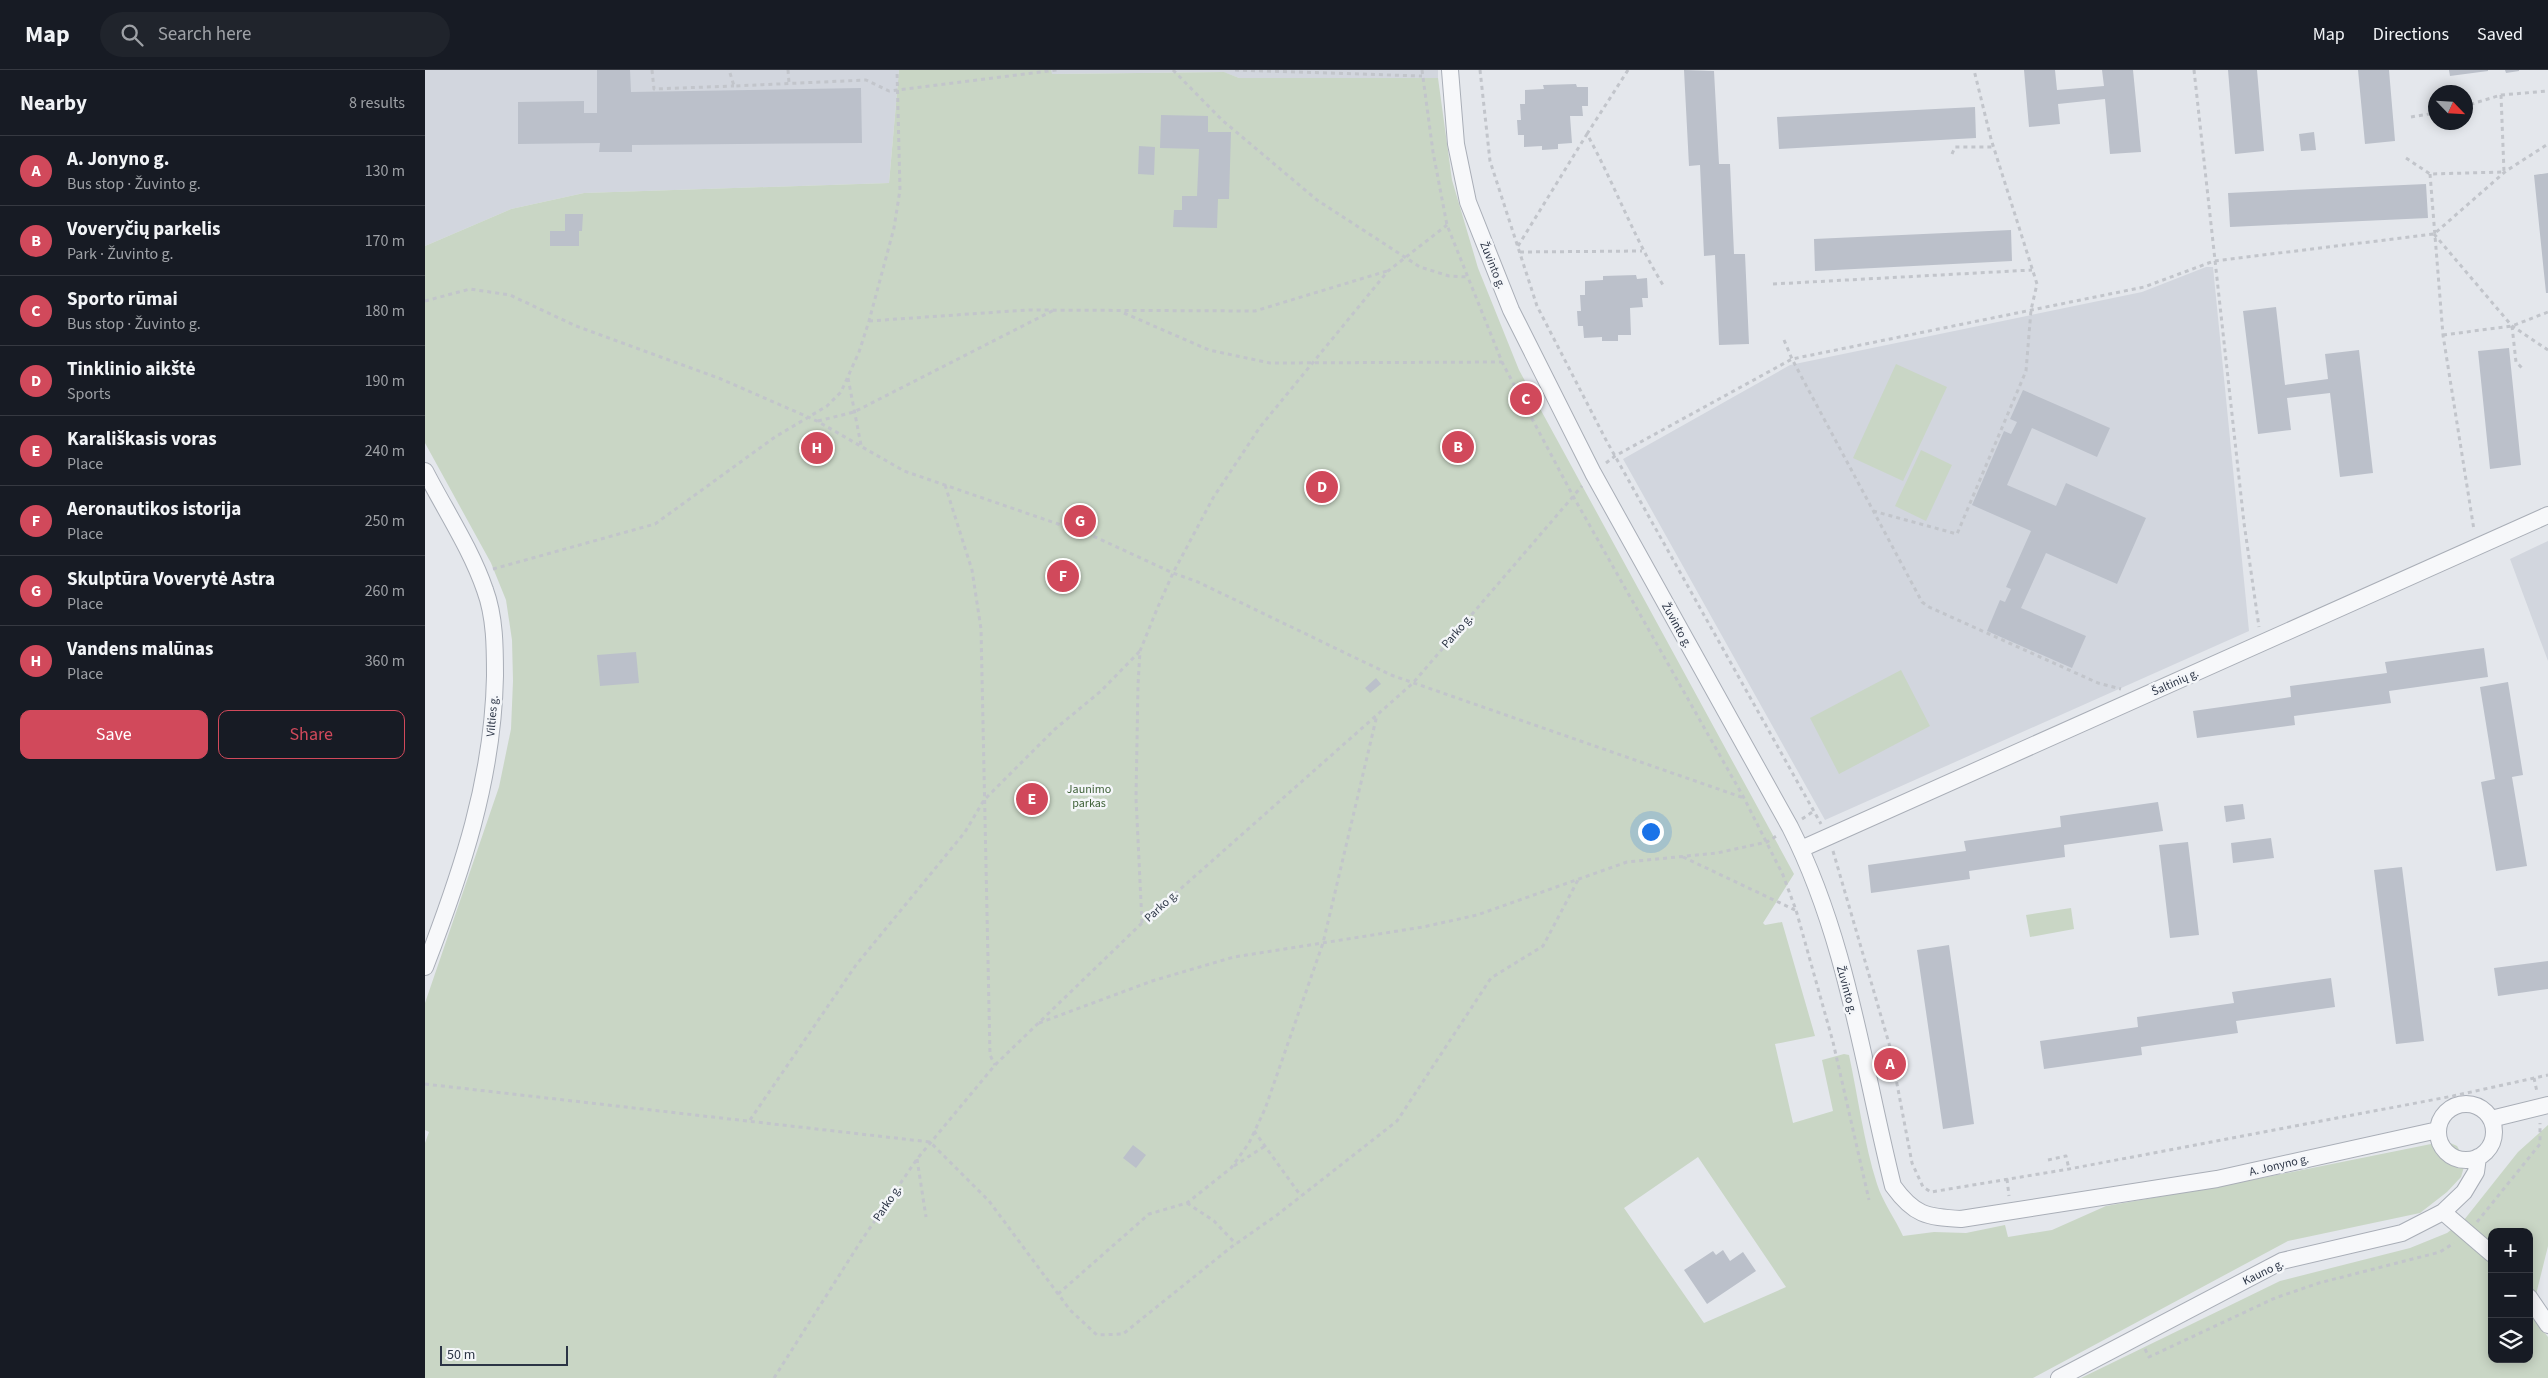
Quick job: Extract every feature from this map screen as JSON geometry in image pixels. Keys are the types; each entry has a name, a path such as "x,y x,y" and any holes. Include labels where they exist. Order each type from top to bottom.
{"street":[{"name":"Žuvinto g.","path":"1450,70 1456,144 1468,202 1511,310 1593,473 1801,849 1831,928 1859,1034 1893,1186"},
{"name":"Vilties g.","path":"425,471 478,573 492,616 495,656 494,712 486,776 467,849 425,966"},
{"name":"Šaltinių g.","path":"1801,849 1827,835 2548,515"},
{"path":"2462,1104 2479,1106 2491,1119 2494,1136 2486,1152 2478,1157 2470,1160 2454,1157 2442,1146 2438,1130 2440,1120 2446,1112 2462,1104"},
{"path":"2491,1119 2548,1105"},
{"name":"A. Jonyno g.","path":"1893,1186 1905,1202 1915,1210 1931,1218 1961,1218 2217,1179 2438,1130"},
{"name":"Kauno g.","path":"2059,1378 2282,1261 2402,1233 2443,1212 2464,1192 2476,1172 2478,1157"},
{"path":"2443,1212 2488,1251"},
{"path":"2533,1303 2548,1325"}],"path":[{"path":"652,70 654,89 866,80 889,91 1057,70"},
{"path":"788,70 789,83"},
{"path":"478,573 655,524 775,437 807,416 827,406 841,392 869,321 894,228 900,190 897,70"},
{"path":"1173,70 1222,120 1317,200 1403,257 1435,273 1468,277"},
{"path":"1235,70 1422,76"},
{"path":"1422,70 1433,152 1447,225 1502,362 1573,496 1745,798 1767,842 1796,910 1833,1042 1869,1200"},
{"path":"1481,70 1490,161 1537,306 1615,456 1827,835 1842,878 1890,1047 1909,1145 1917,1178 1923,1188 1931,1192 2069,1169 2443,1098 2548,1075"},
{"path":"1518,247 1628,70"},
{"path":"1873,511 1957,534 2026,372 2031,310 2037,284 1993,147 1974,70"},
{"path":"2194,70 2244,524 2262,642"},
{"path":"730,72 734,86"},
{"path":"2473,104 2501,95 2548,91"},
{"path":"2501,95 2504,172"},
{"path":"2411,117 2428,114"},
{"path":"1587,134 1606,169 1642,251 1663,285"},
{"path":"2434,234 2504,172 2548,144"},
{"path":"1952,154 1955,147 1993,147"},
{"path":"2407,158 2430,174 2504,172"},
{"path":"2430,174 2443,335 2472,525 2479,544"},
{"path":"750,1120 855,965 965,832 984,800 1055,729 1101,691 1140,651 1173,573 1213,498 1260,426 1388,271 1403,257 1447,225"},
{"path":"2434,234 2512,326 2548,350"},
{"name":"Parko g.","path":"774,1378 861,1241 917,1158 995,1065 1142,923 1413,683 1593,473 1615,456 1792,360 2144,287 2214,261 2434,234"},
{"path":"1520,252 1642,251"},
{"path":"1773,284 2032,270"},
{"path":"869,321 1027,310 1255,311 1388,271"},
{"path":"425,301 470,289 510,296 577,326 721,379 807,416 904,471 1093,536 1173,573 1198,582 1391,675 1745,798"},
{"path":"817,421 854,412 1055,310"},
{"path":"1122,311 1209,350 1270,363 1502,362"},
{"path":"2443,335 2512,326 2548,312"},
{"path":"2512,326 2516,362 2523,369"},
{"path":"1784,340 1792,360 1922,602 1929,607 2098,683 2118,687 2132,701"},
{"path":"848,378 861,446"},
{"path":"945,484 973,570 981,629 990,1055 995,1065"},
{"path":"1140,651 1136,798 1142,923"},
{"path":"1231,1168 1265,1109 1323,943 1377,714"},
{"path":"1037,1024 1152,981 1235,957 1423,927 1477,915 1627,862 1717,853 1767,842 1814,811"},
{"path":"1682,857 1796,910"},
{"path":"425,1084 930,1142 989,1201 1070,1310 1097,1335 1123,1334 1236,1244 1397,1121 1491,978 1543,946 1579,878"},
{"path":"1254,1131 1301,1196"},
{"path":"1058,1294 1149,1214 1187,1203 1231,1168 1265,1146"},
{"path":"2048,1160 2067,1156 2069,1169"},
{"path":"917,1158 926,1217"},
{"path":"1187,1203 1215,1221 1236,1244"}],"shaded area":[{"path":"425,70 899,70 889,183 584,193 511,209 425,246"},
{"path":"1051,70 1438,70 1438,78 1239,78 1223,72 1051,74"},
{"path":"2206,267 2213,267 2249,631 1825,820 1623,459 1790,365 2142,292"},
{"path":"2548,541 2548,661 2510,559"}],"green space":[{"name":"Jaunimo parkas","path":"899,70 1051,70 1052,74 1224,72 1239,78 1438,78 1452,180 1478,268 1519,370 1794,874 1763,923 1765,925 1782,922 1815,1036 1775,1044 1793,1123 1833,1111 1822,1060 1844,1054 1849,1055 1872,1168 1882,1198 1903,1236 1934,1232 1966,1233 2005,1225 2008,1237 2052,1230 2106,1206 2227,1185 2446,1141 2457,1146 2461,1153 2464,1167 2461,1177 2447,1192 2420,1213 2288,1241 2033,1378 425,1378 425,1143 429,1132 425,1130 425,1003 499,787 511,729 513,681 512,640 506,600 491,563 425,443 425,246 511,209 584,193 889,183","holes":["1698,1157 1786,1287 1704,1323 1624,1208"]},
{"path":"1896,364 1947,387 1903,481 1853,458"},
{"path":"1921,450 1952,465 1926,521 1895,506"},
{"path":"1901,670 1930,726 1839,774 1810,718"},
{"path":"2071,908 2074,929 2030,937 2026,915"},
{"path":"2548,1125 2548,1246 2533,1307 2533,1228 2488,1228 2488,1363 2533,1363 2533,1318 2548,1337 2548,1378 2081,1378 2280,1281 2410,1248 2447,1233 2464,1220 2518,1152"}],"building":[{"path":"597,70 630,70 631,92 861,88 862,143 632,145 632,152 599,152 600,143 518,144 518,102 584,101 584,113 597,113"},
{"path":"1684,70 1714,71 1719,164 1730,164 1734,254 1745,254 1749,344 1719,345 1715,255 1704,256 1700,165 1689,166"},
{"path":"2024,70 2055,70 2057,90 2104,86 2102,70 2133,70 2141,152 2110,154 2105,99 2058,104 2060,124 2029,127"},
{"path":"2228,70 2257,70 2264,151 2235,154"},
{"path":"2358,70 2389,70 2395,141 2365,144"},
{"path":"2449,70 2488,70 2488,71 2450,76"},
{"path":"2505,70 2519,70 2519,71 2506,73"},
{"path":"1576,84 1577,87 1588,87 1588,106 1582,106 1583,116 1570,116 1572,143 1558,144 1558,149 1542,150 1542,146 1524,147 1524,135 1518,135 1517,120 1521,120 1520,104 1525,104 1525,90 1544,89 1543,85"},
{"path":"1975,107 1976,138 1779,149 1777,117"},
{"path":"1161,115 1208,116 1208,132 1231,132 1229,199 1218,199 1217,228 1173,227 1174,210 1182,210 1182,196 1197,196 1199,149 1160,148"},
{"path":"2314,132 2316,150 2301,151 2299,134"},
{"path":"1139,146 1155,147 1154,175 1138,174"},
{"path":"2548,173 2548,293 2546,293 2534,175"},
{"path":"2426,184 2428,218 2230,227 2228,193"},
{"path":"565,214 583,214 582,231 579,231 579,246 550,246 550,231 565,231"},
{"path":"2011,230 2012,261 1815,271 1814,239"},
{"path":"1636,275 1637,279 1647,278 1648,298 1642,298 1643,307 1630,308 1631,335 1618,335 1618,341 1602,341 1602,337 1584,338 1583,326 1578,326 1577,311 1581,311 1580,295 1585,295 1585,281 1603,280 1603,276"},
{"path":"2276,307 2285,385 2328,379 2325,354 2359,350 2373,473 2340,477 2330,393 2287,398 2291,430 2258,434 2243,311"},
{"path":"2509,348 2521,465 2490,469 2478,351"},
{"path":"2023,390 2110,428 2097,457 2032,428 2007,485 2056,506 2066,483 2146,518 2117,584 2046,553 2021,608 2086,636 2072,668 1987,631 2000,600 2005,602 2011,589 2006,587 2031,531 1972,505 2004,431 2011,434 2017,422 2010,419"},
{"path":"2484,648 2488,677 2389,691 2391,703 2294,716 2295,725 2197,738 2193,711 2291,697 2290,686 2387,673 2385,662"},
{"path":"636,652 639,683 600,686 597,655"},
{"path":"1376,678 1381,684 1370,693 1365,688"},
{"path":"2508,682 2523,775 2512,777 2527,866 2496,871 2481,782 2495,779 2480,687"},
{"path":"2158,802 2163,831 2064,845 2065,857 1969,871 1970,879 1871,893 1868,865 1966,851 1964,841 2061,827 2060,816"},
{"path":"2243,804 2245,819 2226,822 2224,806"},
{"path":"2271,838 2274,858 2233,863 2231,843"},
{"path":"2188,842 2199,935 2170,938 2159,845"},
{"path":"2402,867 2424,1041 2396,1044 2374,870"},
{"path":"1949,945 1974,1124 1943,1129 1917,950"},
{"path":"2548,961 2548,989 2498,996 2494,968"},
{"path":"2331,978 2335,1007 2236,1021 2238,1033 2141,1047 2142,1055 2044,1069 2040,1041 2138,1027 2137,1017 2234,1003 2232,992"},
{"path":"1133,1145 1146,1155 1136,1168 1123,1158"},
{"path":"1723,1250 1730,1261 1743,1252 1756,1271 1707,1304 1684,1270 1713,1251 1716,1255"}],"place":[{"name":"Sporto rūmai","path":"1526,399"},
{"name":"Voveryčių parkelis","path":"1458,447"},
{"name":"Vandens malūnas","path":"817,448"},
{"name":"Tinklinio aikštė","path":"1322,487"},
{"name":"Skulptūra Voverytė Astra","path":"1080,521"},
{"name":"Aeronautikos istorija","path":"1063,576"},
{"name":"Karališkasis voras","path":"1032,799"},
{"name":"A. Jonyno g.","path":"1890,1064"}]}
